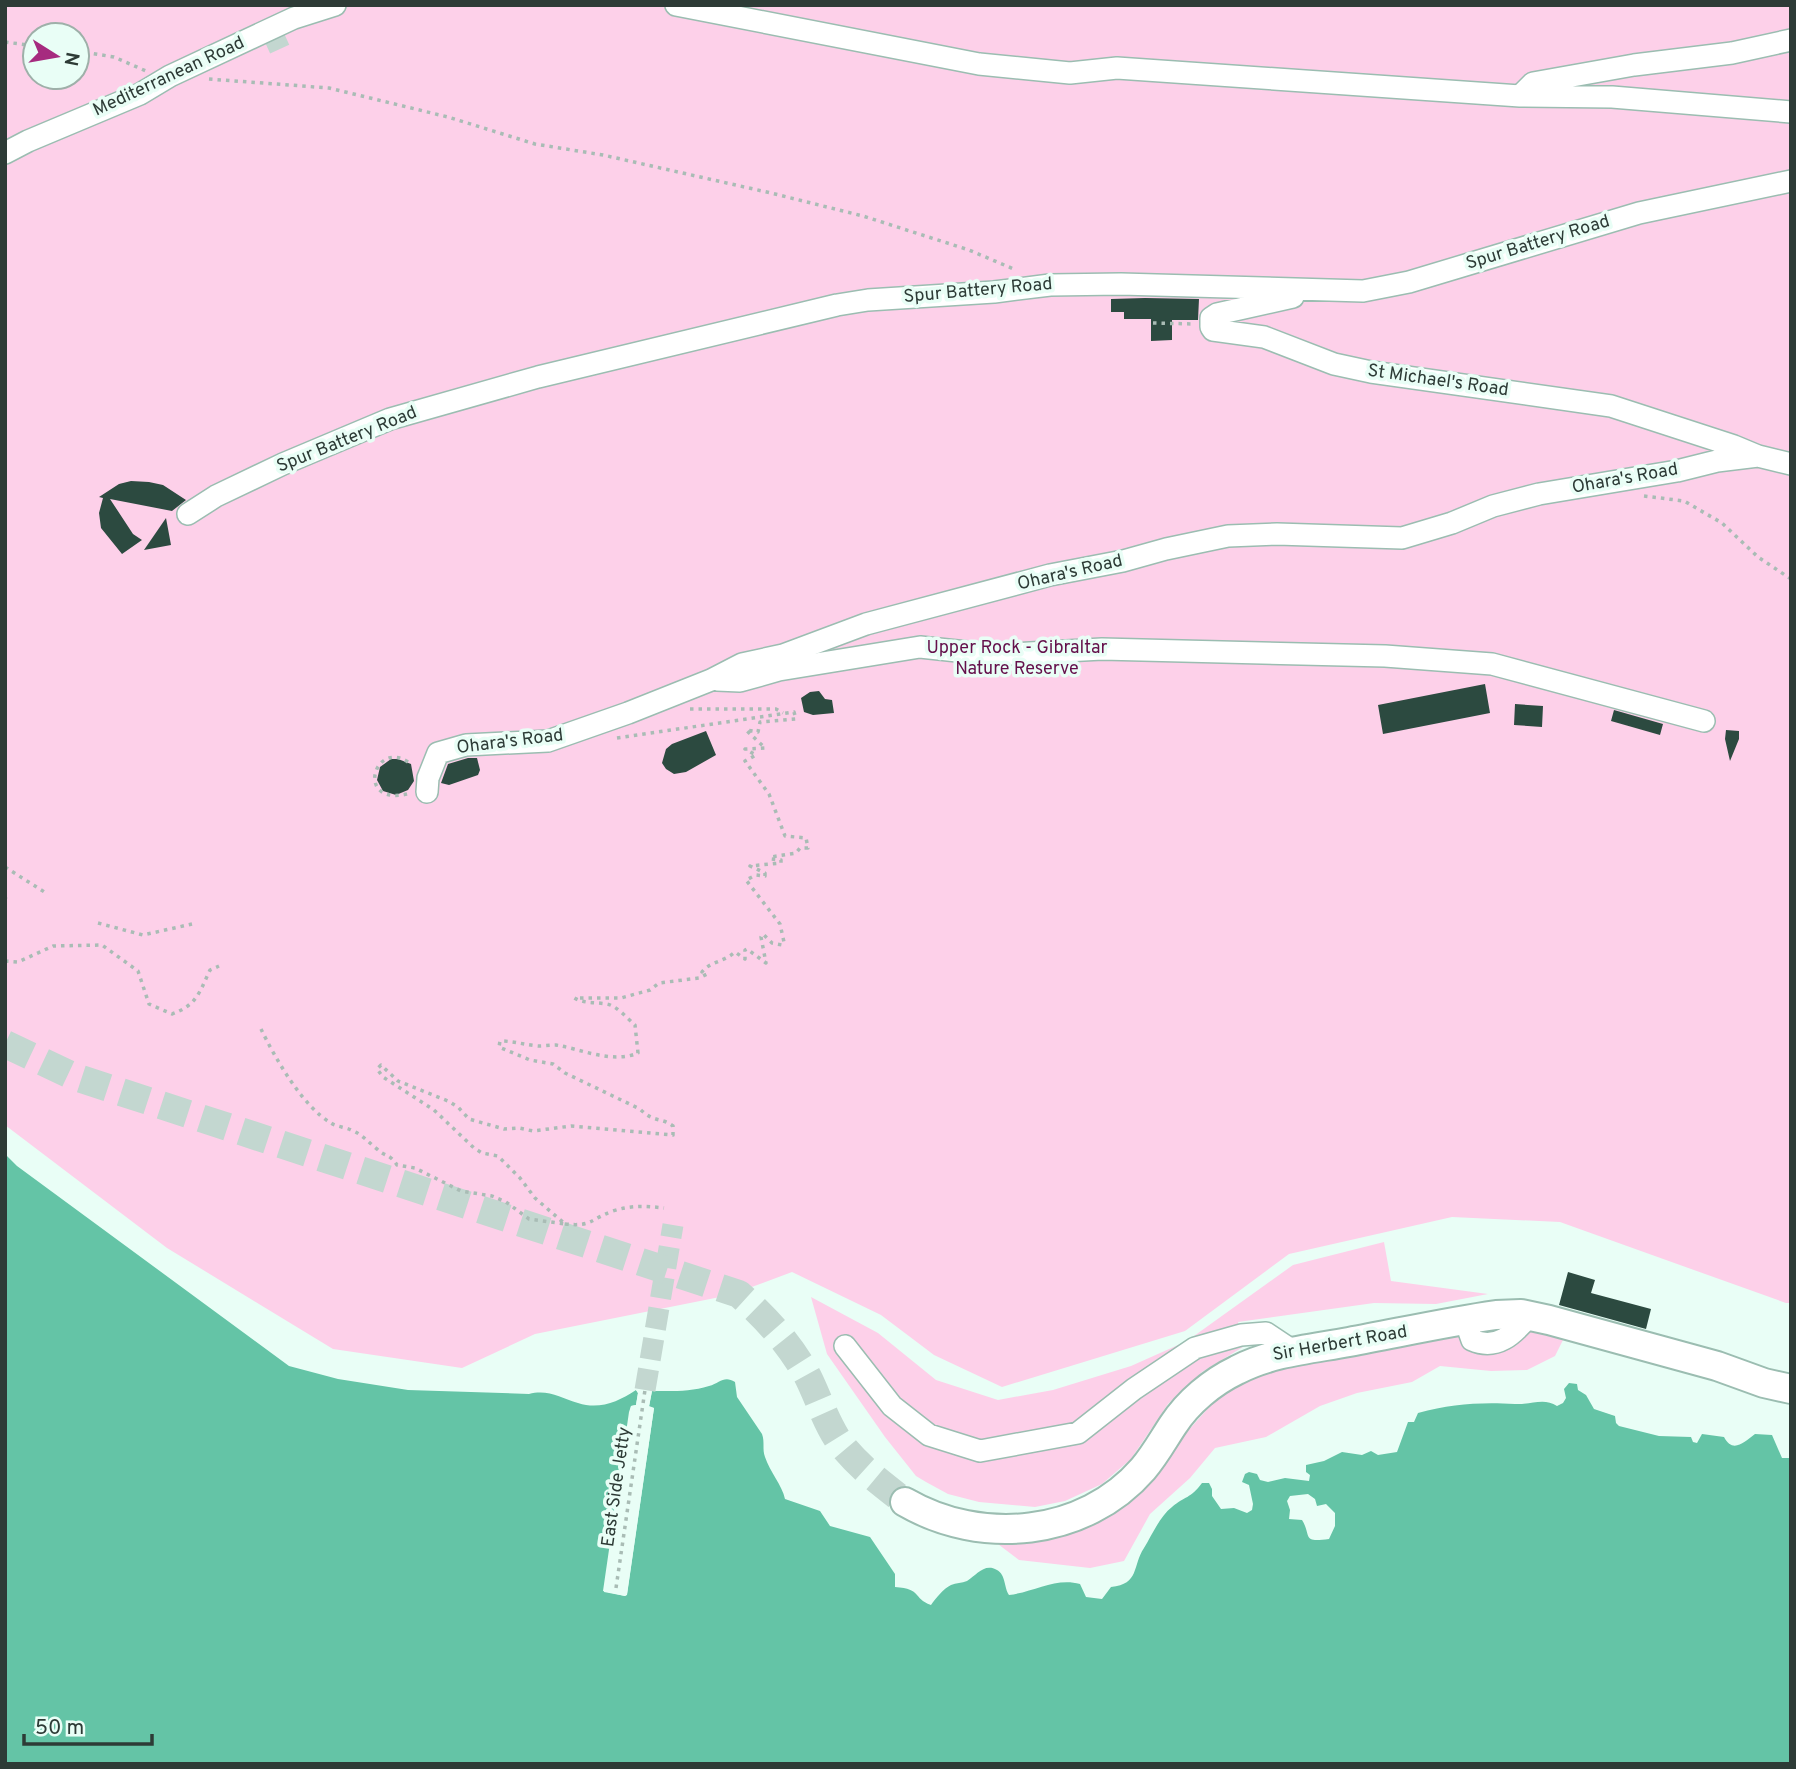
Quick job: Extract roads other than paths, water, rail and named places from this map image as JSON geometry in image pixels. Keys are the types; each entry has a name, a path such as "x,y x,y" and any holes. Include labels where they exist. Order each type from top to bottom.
{"main road":[{"name":"Sir Herbert Road","path":"905,1502 926,1513 957,1523 990,1529 1034,1528 1068,1519 1114,1495 1130,1482 1155,1454 1180,1415 1196,1398 1220,1379 1261,1359 1506,1314 1529,1316 1643,1346 1791,1389"}],"street":[{"name":"Mediterranean Road","path":"5,153 140,94 170,76 294,18 335,5"},
{"path":"676,5 979,64 1070,73 1117,68 1520,96 1612,97 1791,112"},
{"path":"1520,96 1533,83 1634,65 1732,53 1791,40"},
{"name":"Spur Battery Road","path":"188,514 216,496 284,464 390,419 538,377 836,305 1050,285 1121,284 1363,291 1409,282 1639,213 1791,181"},
{"name":"St Michael's Road","path":"1326,290 1223,312 1214,315 1210,324 1213,330 1265,337 1334,364 1371,372 1611,406 1758,456 1791,464"},
{"name":"Ohara's Road","path":"427,792 428,778 438,753 466,746 548,741 711,680 743,664 782,654 866,624 1050,575 1124,561 1228,536 1321,534 1402,538 1452,523 1493,506 1539,494 1758,456"},
{"path":"711,680 740,681 779,670 920,648 995,655 1102,649 1385,656 1492,664 1704,721"},
{"path":"845,1346 892,1406 929,1435 980,1451 1078,1433 1133,1389 1195,1348 1241,1335 1266,1333 1293,1351"}],"tunnel":[{"path":"271,30 281,52"},
{"path":"5,1044 75,1077 739,1294 768,1322 793,1353 808,1377 833,1432 845,1449 905,1502"},
{"path":"645,1390 673,1225"}],"park label":[{"name":"Upper Rock - Gibraltar Nature Reserve","path":"1017,658"}]}
